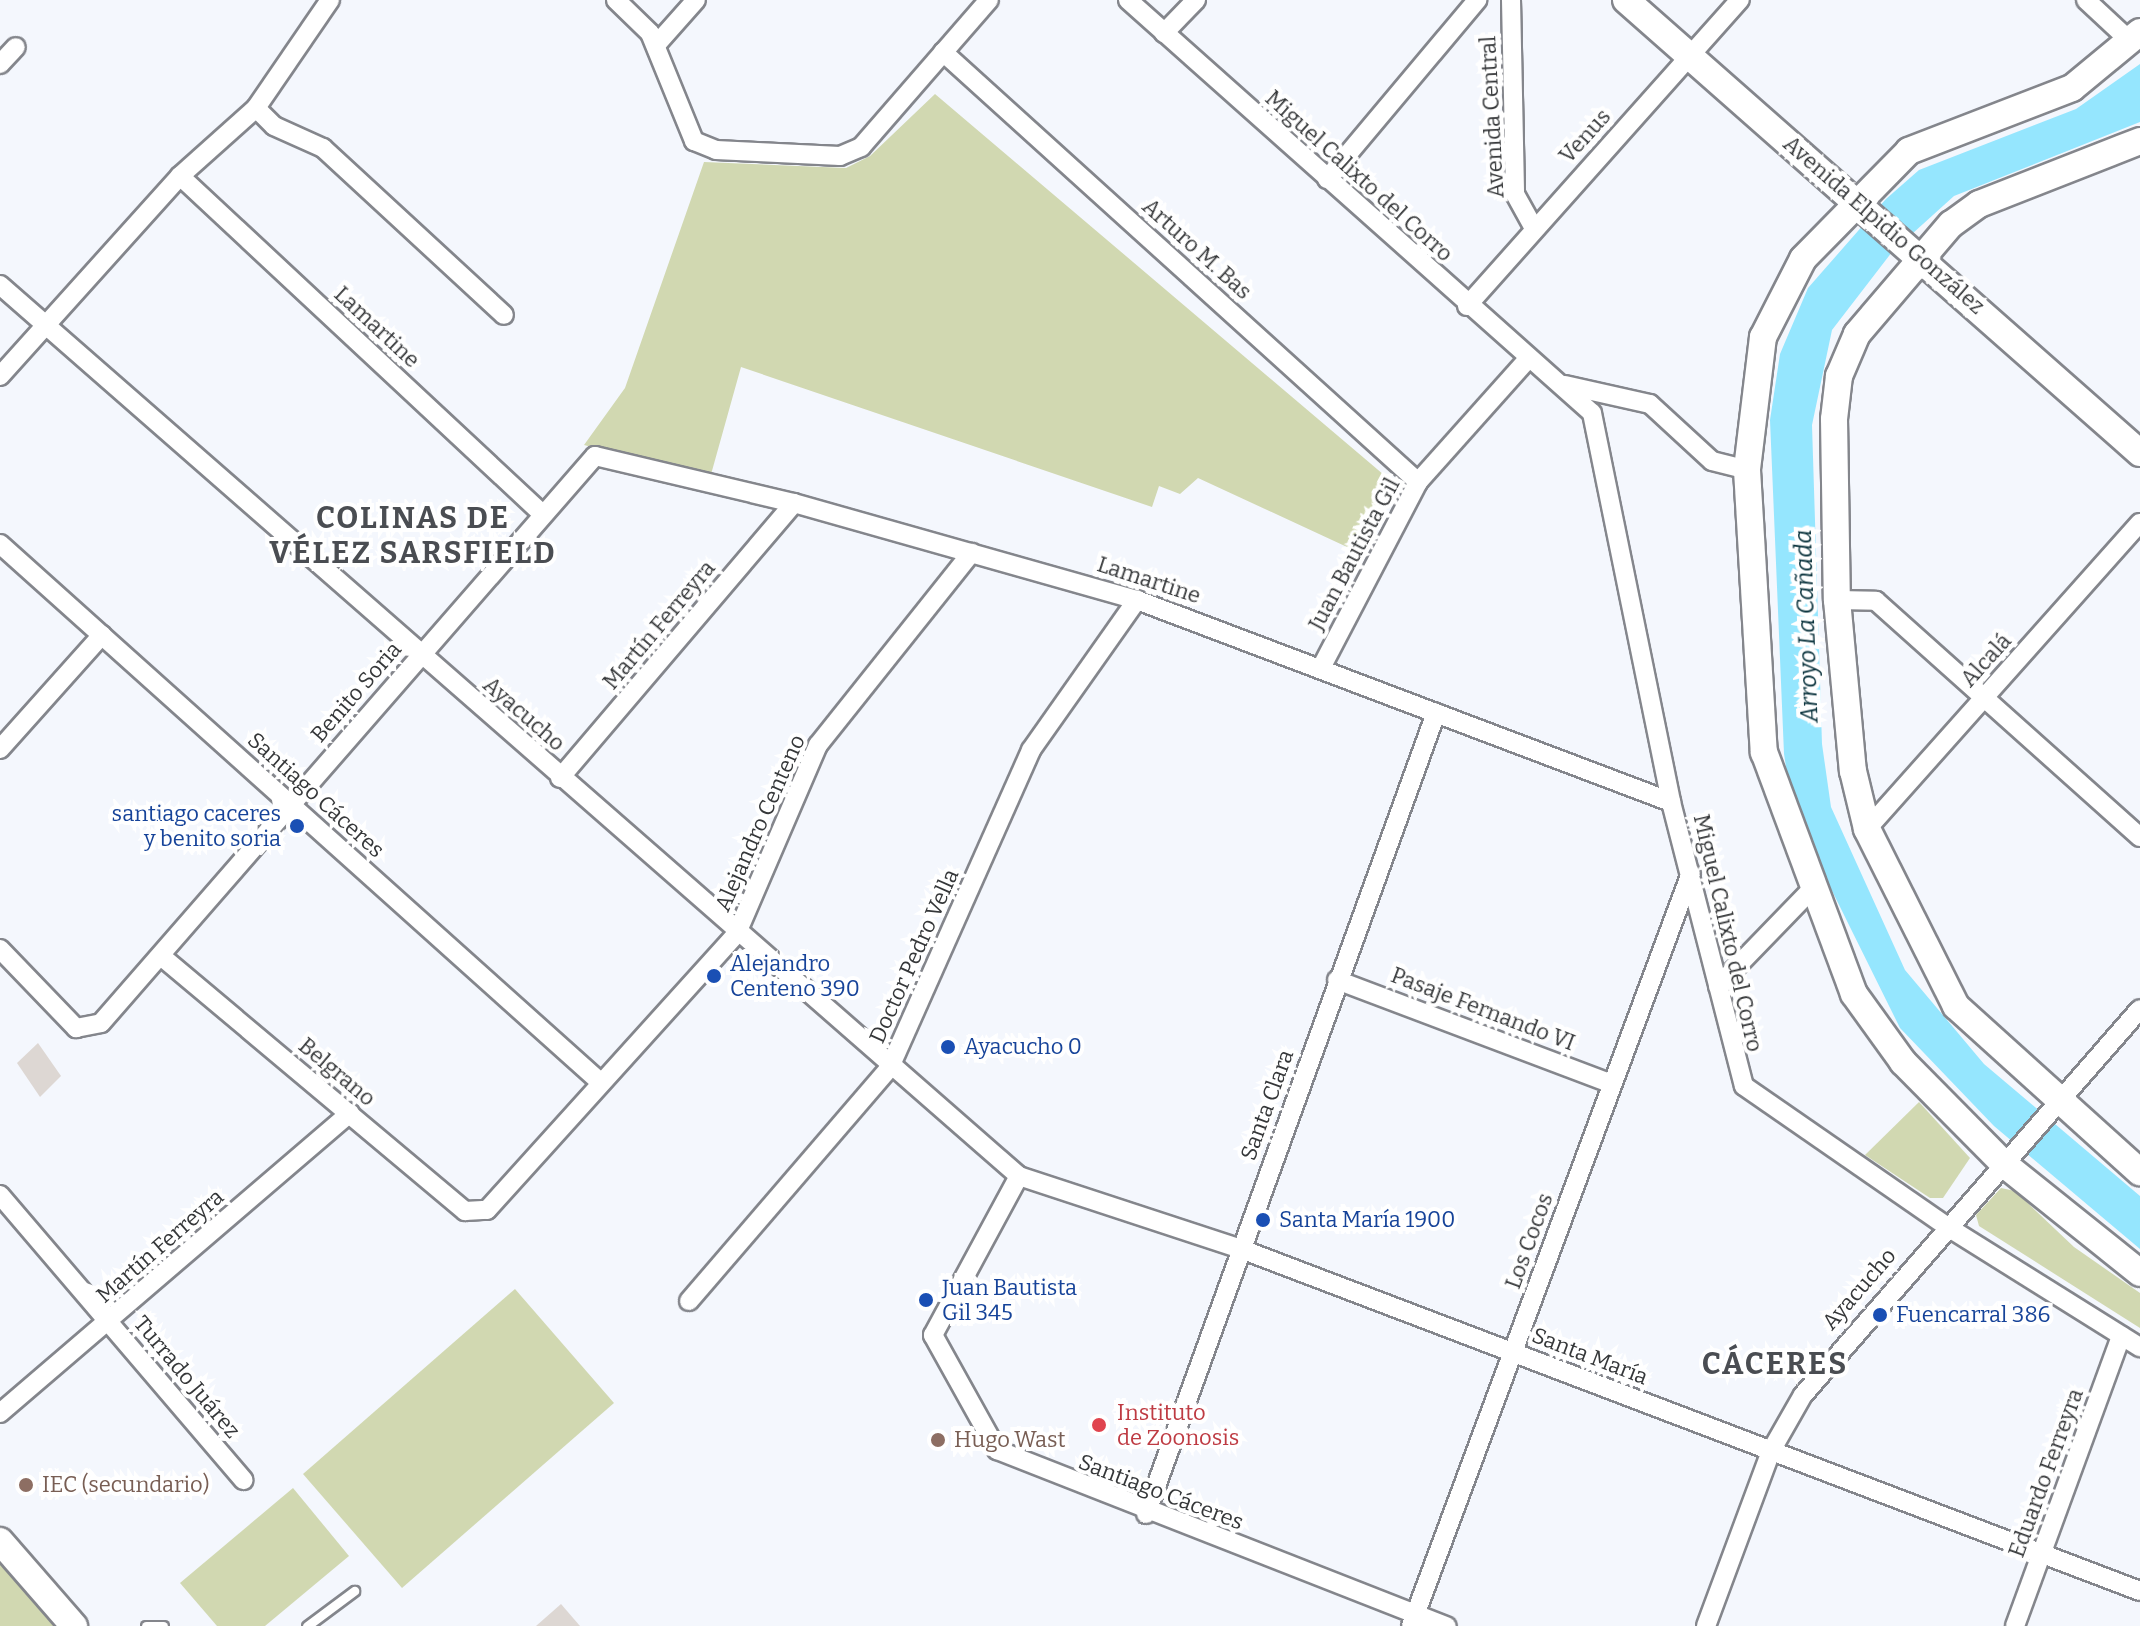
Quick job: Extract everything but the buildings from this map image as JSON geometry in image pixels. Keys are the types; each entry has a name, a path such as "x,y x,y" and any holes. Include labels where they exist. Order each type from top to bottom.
{"main road":[{"name":"Avenida Elpidio González","path":"1626,0 1863,204 2140,453"},
{"path":"2136,37 2072,88 1909,151 1863,204 1803,259 1774,307 1753,375 1747,470 1759,718 1773,790 1864,1013 2007,1160 2140,1273"},
{"path":"2140,141 1979,204 1915,250 1857,334 1839,376 1837,600 1853,771 1867,829 1942,987 2054,1106 2140,1172"},
{"path":"0,1541 74,1626"}],"street":[{"path":"0,376 180,176 256,108 330,0"},
{"path":"616,0 656,45 686,127 706,148 840,156 861,147 989,0"},
{"path":"656,45 696,0"},
{"name":"Miguel Calixto del Corro","path":"1128,0 1527,360 1562,384 1600,428 1671,802 1744,1086 1946,1226 2140,1347"},
{"path":"1164,33 1196,0"},
{"path":"1327,179 1477,0"},
{"name":"Avenida Central","path":"1511,0 1515,194 1534,228"},
{"name":"Venus","path":"1467,306 1740,0"},
{"path":"2086,0 2136,37"},
{"path":"0,64 16,47"},
{"name":"Arturo M. Bas","path":"943,52 1418,482"},
{"path":"256,108 274,126 323,148 504,315"},
{"name":"Lamartine","path":"180,176 542,513"},
{"name":"Ayacucho","path":"0,285 890,1067 1019,1176"},
{"name":"Juan Bautista Gil","path":"1322,666 1418,482 1527,360"},
{"name":"Miguel Calixto del Corro","path":"1562,384 1650,404 1712,461 1747,470"},
{"name":"Lamartine","path":"595,456 794,503 1137,600 1322,666 1436,713 1671,802"},
{"name":"Benito Soria","path":"0,949 65,1020 89,1029 161,956 542,513 595,456"},
{"name":"Martín Ferreyra","path":"560,778 794,503"},
{"name":"Alcalá","path":"1867,829 2140,523"},
{"name":"Santiago Cáceres","path":"0,544 600,1082"},
{"name":"Alejandro Centeno","path":"487,1210 737,933 818,745 971,553"},
{"name":"Doctor Pedro Vella","path":"689,1301 890,1067 1031,750 1137,600"},
{"path":"1837,600 1876,601 1983,700 2140,837"},
{"path":"0,749 102,635"},
{"name":"Santa Clara","path":"1146,1514 1436,713"},
{"name":"Los Cocos","path":"1413,1620 1691,873"},
{"path":"1718,986 1812,889"},
{"name":"Belgrano","path":"161,956 465,1211 487,1210"},
{"name":"Pasaje Fernando VI","path":"1337,980 1612,1084"},
{"name":"Ayacucho","path":"1706,1626 1771,1451 1834,1354 2140,1009"},
{"name":"Martín Ferreyra","path":"0,1413 350,1113"},
{"name":"Santiago Cáceres","path":"1019,1176 937,1320 939,1350 997,1450 1146,1514 1413,1620 1447,1626"},
{"name":"Santa María","path":"1019,1176 1241,1249 2140,1591"},
{"name":"Turrado Juárez","path":"0,1195 243,1480"},
{"name":"Eduardo Ferreyra","path":"2015,1626 2121,1336"}],"lane":[{"path":"307,1626 354,1591"},
{"path":"146,1626 163,1626"}],"green space":[{"path":"935,94 1397,486 1360,553 1198,478 1180,494 1159,486 1152,507 741,367 710,478 584,445 625,388 704,162 846,168 870,156"},
{"path":"1919,1102 1970,1158 1943,1198 1930,1198 1865,1155"},
{"path":"2001,1188 2015,1191 2074,1247 2140,1293 2140,1328 1979,1226 1976,1215"},
{"path":"515,1289 614,1403 402,1588 303,1474"},
{"path":"293,1488 349,1556 265,1626 217,1626 180,1583"},
{"path":"0,1541 74,1626 0,1626"}],"water":[{"name":"Arroyo La Cañada","path":"2140,64 2140,122 1954,196 1892,252 1832,330 1812,425 1822,744 1831,807 1905,970 1984,1064 2140,1196 2140,1249 1994,1126 1900,1028 1793,812 1784,754 1770,420 1780,354 1808,288 1886,199 1919,170 2076,109"}],"place":[{"name":"santiago caceres y benito soria","path":"297,826"},
{"name":"Alejandro Centeno 390","path":"714,976"},
{"name":"Ayacucho 0","path":"948,1047"},
{"name":"Santa María 1900","path":"1263,1220"},
{"name":"Juan Bautista Gil 345","path":"926,1300"},
{"name":"Fuencarral 386","path":"1880,1315"},
{"name":"Instituto de Zoonosis","path":"1099,1425"},
{"name":"Hugo Wast","path":"938,1440"},
{"name":"IEC (secundario)","path":"26,1485"}],"district":[{"name":"COLINAS DE VÉLEZ SARSFIELD","path":"413,535"},
{"name":"CÁCERES","path":"1775,1364"}]}
